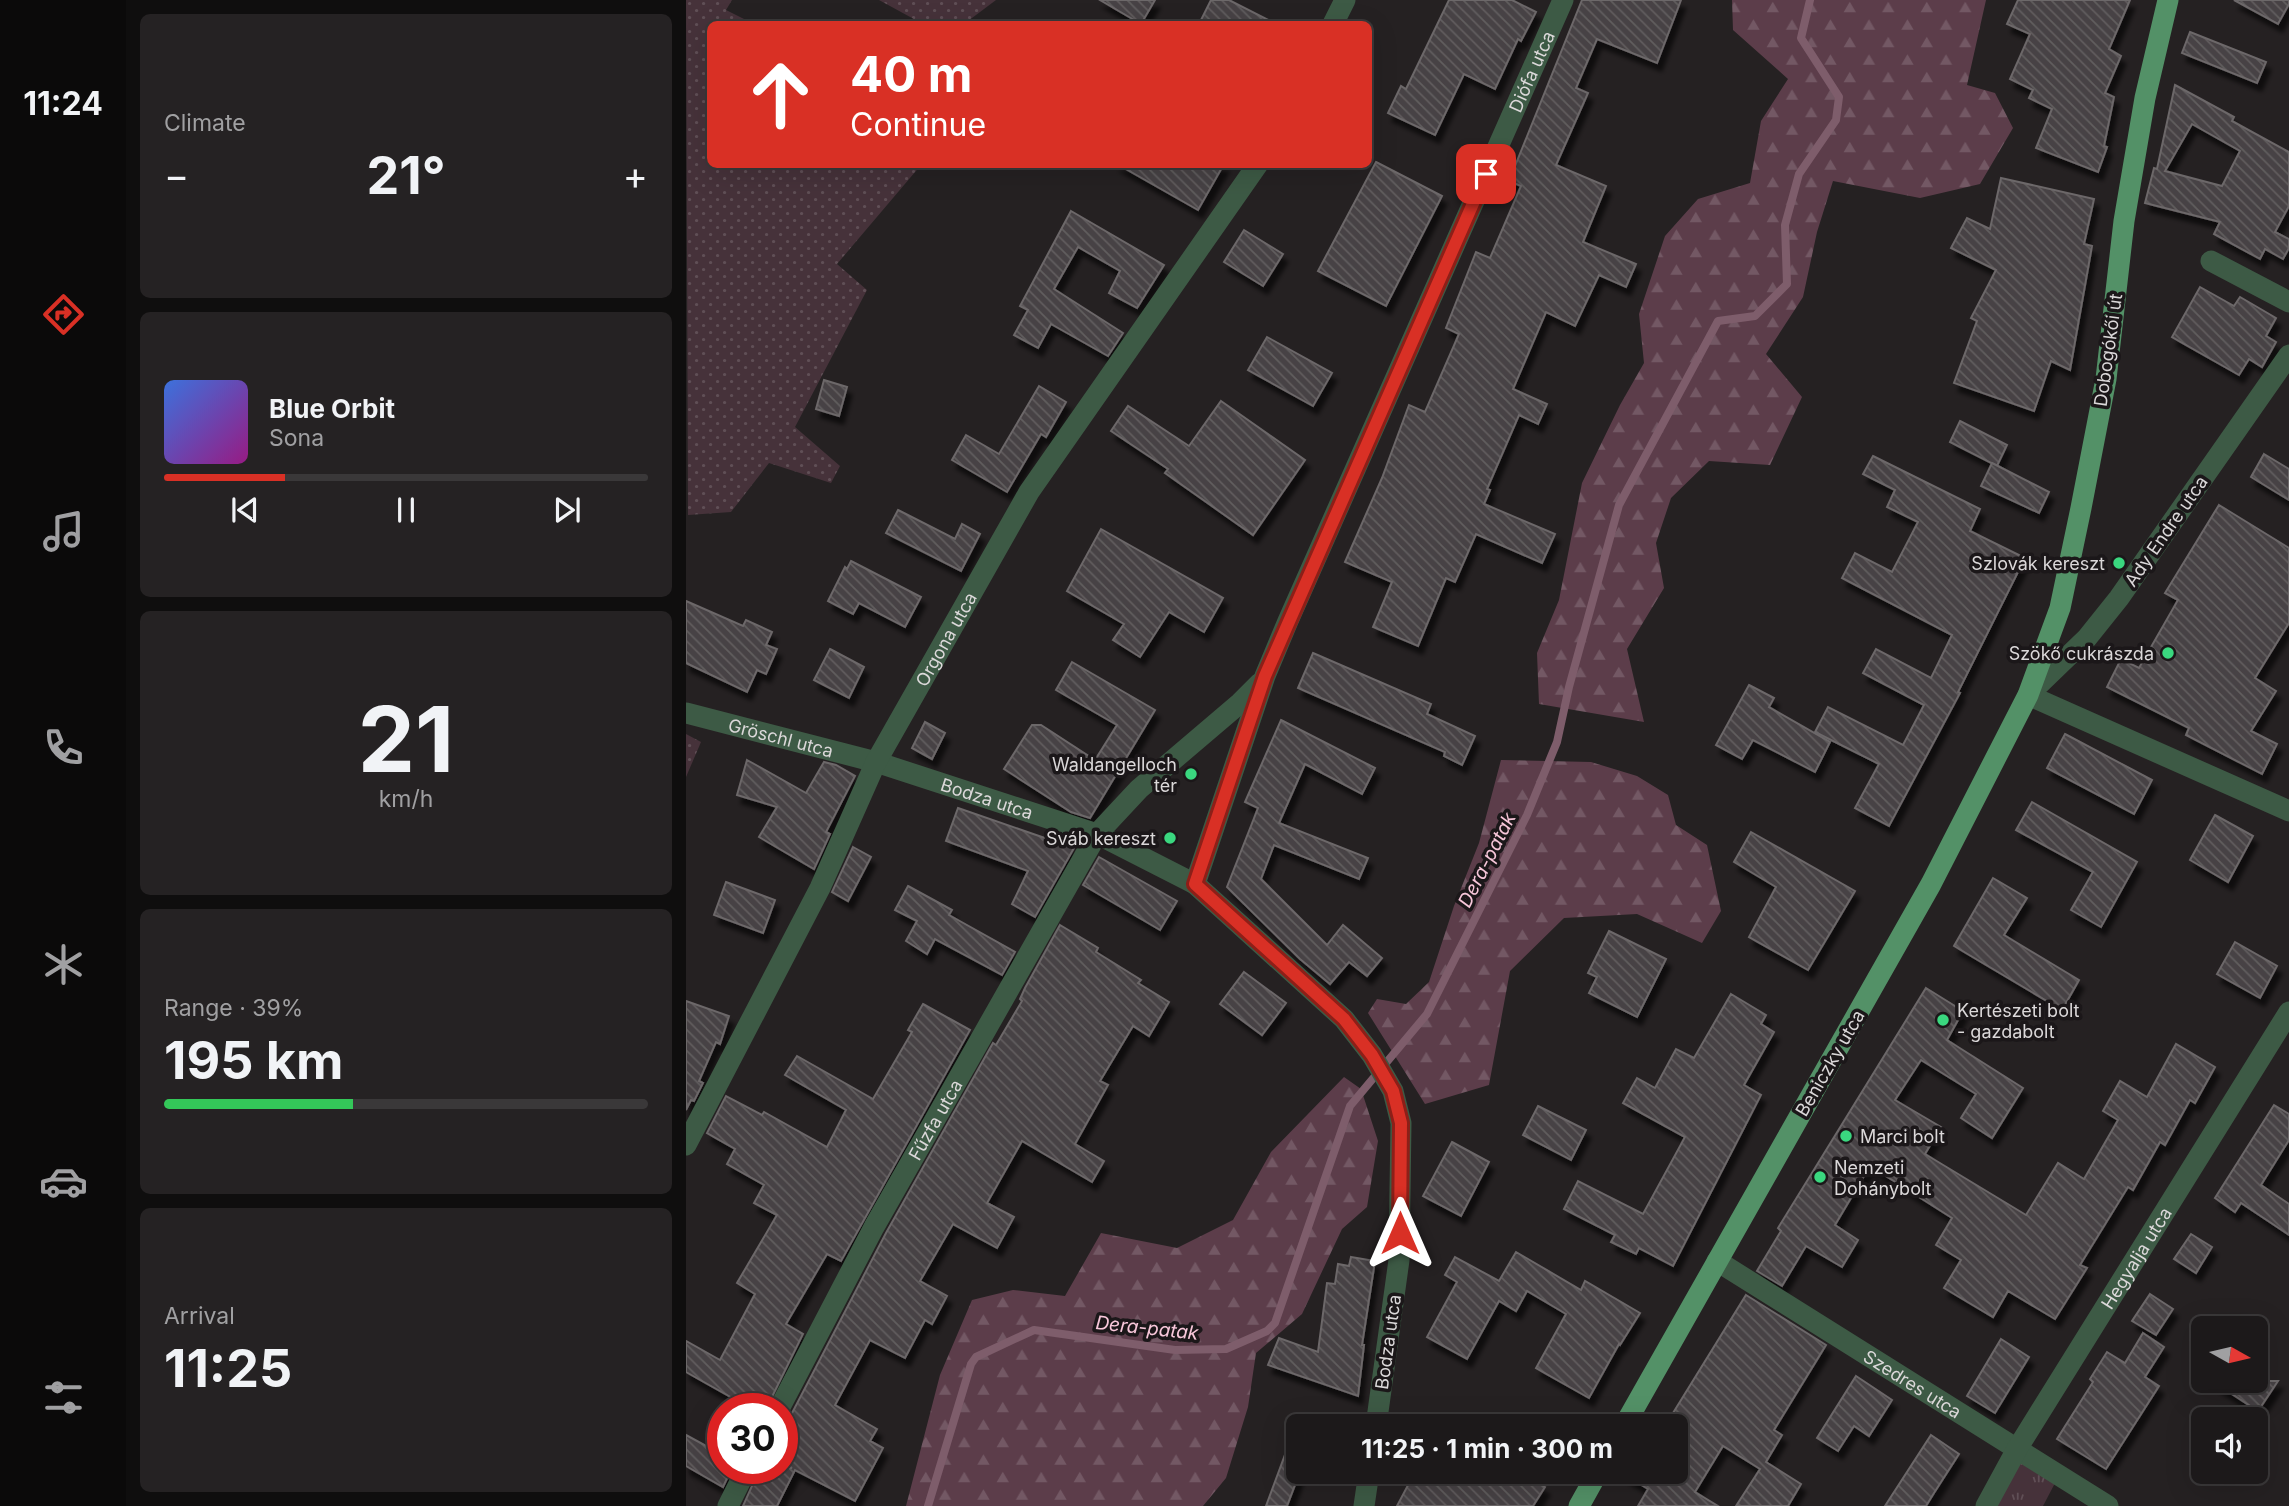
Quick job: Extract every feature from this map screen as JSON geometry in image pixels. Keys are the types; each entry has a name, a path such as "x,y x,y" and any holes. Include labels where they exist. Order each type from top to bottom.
{"main road":[{"name":"Dobogókői út","path":"2028,695 2060,608 2081,508 2106,379 2124,222 2145,98 2168,0"},
{"name":"Beniczky utca","path":"1631,1414 1931,884 2028,695"},
{"path":"1579,1506 1591,1484"}],"street":[{"path":"1336,21 1346,0"},
{"name":"Diófa utca","path":"1195,884 1265,676 1563,0"},
{"name":"Orgona utca","path":"686,1145 820,888 876,762 1029,492 1255,168"},
{"path":"2211,261 2289,302"},
{"name":"Ady Endre utca","path":"2028,695 2087,638 2119,598 2289,355"},
{"path":"1195,884 1097,834 1139,789 1240,704 1265,676"},
{"path":"2028,695 2289,811"},
{"name":"Gröschl utca","path":"686,713 876,762"},
{"name":"Bodza utca","path":"876,762 1097,834"},
{"name":"Fűzfa utca","path":"787,1393 874,1227 1097,834"},
{"name":"Bodza utca","path":"1195,884 1344,1019 1372,1055 1393,1091 1401,1123 1399,1261 1378,1414"},
{"name":"Hegyalja utca","path":"1986,1506 2017,1449 2289,1012"},
{"name":"Szedres utca","path":"1717,1261 2108,1506"},
{"path":"728,1506 739,1484"},
{"path":"1364,1506 1367,1484"}],"green space":[{"path":"686,0 732,0 726,10 748,21 707,21 707,168 918,168 837,264 867,290 795,427 840,466 831,483 769,463 731,512 688,515"},
{"path":"879,0 996,0 968,21 918,21"},
{"path":"1732,0 1986,0 1967,85 1995,93 2013,128 1980,184 1920,198 1833,181 1817,232 1803,297 1766,354 1802,397 1770,465 1709,461 1671,498 1656,543 1664,588 1627,649 1644,722 1539,704 1537,653 1559,600 1582,483 1644,363 1639,314 1665,236 1698,199 1750,183 1761,121 1788,79 1733,30"},
{"path":"686,734 701,742 686,777"},
{"path":"1501,760 1591,762 1637,776 1668,795 1676,825 1707,845 1721,911 1702,943 1637,914 1564,918 1510,971 1489,1085 1425,1104 1368,1013 1377,999 1406,1004 1429,982 1454,906 1479,843"},
{"path":"1344,1077 1361,1089 1378,1141 1367,1207 1342,1229 1302,1314 1256,1353 1248,1407 1226,1478 1203,1506 906,1506 940,1375 972,1300 1013,1290 1065,1296 1101,1233 1177,1248 1233,1220 1271,1152"},
{"path":"2018,1459 2055,1483 2043,1506 1994,1506"}],"building":[{"path":"1100,0 1155,0 1143,21 1136,21"},
{"path":"1211,0 1229,0 1270,21 1200,21"},
{"path":"1449,0 1512,0 1536,12 1521,41 1518,39 1495,89 1464,74 1435,135 1388,113 1401,86 1406,89"},
{"path":"1582,0 1681,0 1657,63 1597,39 1576,88 1588,93 1556,165 1606,186 1583,242 1636,264 1626,287 1599,275 1575,326 1546,312 1513,389 1547,404 1538,424 1519,415 1487,489 1490,490 1484,504 1555,534 1542,563 1476,534 1455,582 1446,578 1418,646 1373,627 1392,582 1345,562 1382,478 1409,405 1425,412 1459,334 1446,328 1476,252 1490,258 1521,186 1509,181"},
{"path":"2018,0 2130,0 2109,49 2121,56 2105,93 2114,97 2104,146 2107,147 2098,172 2036,148 2052,109 2029,98 2033,90 2010,79 2030,34 2007,24"},
{"path":"2234,0 2289,0 2289,4 2278,24"},
{"path":"2190,32 2266,62 2257,83 2182,53"},
{"path":"2175,85 2234,117 2232,121 2289,152 2289,206 2275,232 2289,239 2289,248 2283,259 2265,249 2260,259 2214,234 2220,222 2145,203 2154,168 2157,169","holes":["2192,124 2240,151 2222,186 2165,171"]},
{"path":"1376,162 1442,196 1386,306 1318,271"},
{"path":"1124,168 1222,168 1198,210"},
{"path":"2001,178 2094,199 2084,244 2092,246 2070,370 2051,361 2034,411 1954,383 1977,321 1971,318 1996,270 1951,248 1967,218 1990,229"},
{"path":"1071,211 1164,265 1137,308 1109,293 1120,271 1078,247 1054,289 1123,333 1108,356 1051,324 1038,348 1014,335 1028,310 1020,306"},
{"path":"1244,230 1283,254 1263,286 1224,262"},
{"path":"2200,287 2234,306 2240,297 2276,318 2266,336 2276,342 2262,367 2249,359 2239,375 2172,337"},
{"path":"1267,337 1332,373 1313,406 1248,370"},
{"path":"824,380 847,387 839,416 816,409"},
{"path":"1039,386 1066,402 1046,437 1041,434 1007,492 952,460 966,435 999,454"},
{"path":"1221,401 1305,460 1253,535 1165,473 1168,469 1111,431 1128,406 1189,446"},
{"path":"1960,421 2007,445 1997,466 1950,442"},
{"path":"2264,454 2289,469 2289,500 2251,477"},
{"path":"1873,456 1980,509 1970,531 2025,558 1958,692 1960,693 1889,826 1855,808 1879,764 1815,732 1828,707 1903,745 1924,705 1863,673 1876,649 1931,678 1952,635 1842,578 1855,553 1892,572 1918,522 1887,507 1895,490 1863,474"},
{"path":"1992,463 2049,492 2039,513 1981,486"},
{"path":"2219,505 2289,548 2289,623 2255,678 2276,691 2251,731 2277,744 2262,774 2186,735 2189,728 2107,687 2121,659 2139,668 2178,600 2165,593"},
{"path":"898,510 955,539 962,524 980,534 961,571 886,533"},
{"path":"1101,529 1223,598 1204,632 1169,612 1140,657 1113,640 1124,624 1067,591"},
{"path":"851,561 921,597 905,627 859,603 853,614 828,601 845,567 847,569"},
{"path":"686,601 743,626 746,620 772,632 766,645 777,649 766,674 757,670 747,692 686,663"},
{"path":"830,649 864,667 849,698 814,680"},
{"path":"1313,653 1431,704 1427,714 1475,736 1462,765 1444,756 1445,752 1298,688"},
{"path":"1072,662 1155,710 1090,818 1071,812 1004,769 1032,725 1041,725 1095,760 1117,725 1056,690"},
{"path":"1749,685 1774,698 1769,707 1830,742 1815,772 1753,740 1742,759 1716,745"},
{"path":"1281,720 1375,768 1362,794 1305,764 1279,823 1368,858 1359,879 1274,845 1261,879 1327,945 1343,925 1382,958 1367,976 1349,962 1330,984 1300,959 1227,887 1258,808 1245,802"},
{"path":"925,722 945,733 932,759 912,748"},
{"path":"2065,734 2152,780 2134,814 2047,768"},
{"path":"747,760 806,793 824,762 836,765 855,776 826,832 830,834 814,869 759,837 777,807 737,795"},
{"path":"2032,802 2137,862 2101,927 2071,910 2093,872 2016,830"},
{"path":"958,808 1074,848 1035,917 1012,904 1028,871 946,841"},
{"path":"2215,815 2253,836 2228,882 2190,860"},
{"path":"1751,832 1855,891 1808,970 1749,937 1776,887 1734,862"},
{"path":"853,847 871,857 848,901 832,892"},
{"path":"1099,857 1177,901 1160,930 1083,885"},
{"path":"1993,878 2027,898 2004,935 2079,980 2062,1010 1954,946"},
{"path":"726,882 775,900 763,933 714,915"},
{"path":"908,886 952,910 949,915 1015,952 1002,975 935,939 927,954 906,941 917,921 895,910"},
{"path":"1060,925 1098,948 1096,952 1141,980 1138,983 1169,1002 1149,1036 1133,1026 1100,1081 1108,1085 1075,1144 1104,1161 1092,1182 1022,1141 987,1203 1014,1217 997,1248 953,1224 920,1281 947,1296 932,1324 925,1320 905,1358 870,1340 835,1405 877,1429 870,1441 883,1448 855,1501 798,1472 798,1402 886,1233 993,1043 996,1045 1022,1001 1020,999"},
{"path":"1609,931 1666,959 1637,1017 1589,993 1597,977 1588,973"},
{"path":"2235,942 2277,966 2260,998 2217,974"},
{"path":"1244,972 1286,1003 1262,1035 1220,1004"},
{"path":"1926,988 1963,1011 1947,1040 2023,1088 1992,1138 1961,1118 1976,1094 1921,1060 1895,1100 1941,1127 1925,1154 2026,1215 2058,1163 2084,1179 2118,1120 2103,1111 2120,1081 2147,1097 2176,1044 2215,1067 2195,1103 2190,1100 2165,1145 2160,1142 2133,1190 2128,1187 2080,1265 2087,1268 2055,1319 2008,1291 1993,1317 1944,1288 1961,1260 1936,1245 1952,1218 1870,1166 1835,1225 1858,1240 1842,1267 1806,1246 1782,1286 1757,1271 1781,1231 1778,1228"},
{"path":"1731,994 1766,1015 1761,1024 1774,1032 1744,1085 1761,1095 1673,1266 1639,1248 1636,1254 1611,1242 1615,1235 1564,1209 1578,1181 1643,1214 1685,1137 1623,1103 1637,1078 1655,1088 1676,1049 1694,1058"},
{"path":"686,1001 729,1016 720,1044 716,1042 699,1081 703,1083 686,1110"},
{"path":"923,1004 970,1030 841,1261 827,1254 786,1324 803,1334 774,1393 723,1393 686,1372 686,1341 720,1360 755,1294 737,1283 777,1215 754,1203 764,1185 727,1164 735,1149 707,1133 726,1096 762,1115 764,1112 827,1147 846,1110 785,1075 797,1056 873,1099 912,1032 908,1030"},
{"path":"2274,1105 2289,1114 2289,1140 2261,1185 2289,1204 2289,1235 2241,1203 2235,1212 2215,1198"},
{"path":"1538,1106 1586,1130 1571,1160 1523,1135"},
{"path":"1452,1142 1489,1162 1461,1216 1423,1196"},
{"path":"2191,1234 2212,1247 2196,1273 2174,1259"},
{"path":"1516,1252 1581,1290 1585,1281 1640,1313 1589,1398 1536,1368 1566,1314 1527,1291 1516,1311 1499,1301 1467,1359 1427,1337 1457,1282 1445,1275 1455,1257 1499,1281"},
{"path":"1351,1257 1375,1261 1362,1345 1358,1396 1268,1365 1279,1338 1318,1352 1327,1283 1335,1284 1338,1264 1349,1266"},
{"path":"2150,1294 2173,1309 2156,1335 2132,1321"},
{"path":"1746,1295 1826,1345 1774,1430 1782,1435 1766,1462 1801,1484 1788,1506 1736,1506 1760,1469 1723,1446 1695,1492 1718,1506 1638,1506 1648,1489 1640,1484 1688,1484 1688,1414 1672,1414"},
{"path":"2143,1333 2164,1347 2145,1377 2159,1386 2106,1469 2057,1439 2093,1382 2090,1379 2107,1352 2125,1363"},
{"path":"2001,1339 2029,1357 1995,1413 1967,1396"},
{"path":"1856,1376 1892,1400 1869,1436 1854,1426 1838,1451 1817,1438"},
{"path":"2268,1381 2278,1381 2261,1407 2252,1407 2230,1393 2268,1393"},
{"path":"686,1435 707,1446 707,1478 686,1466"},
{"path":"1931,1435 1959,1454 1926,1506 1885,1506"},
{"path":"1286,1452 1286,1484 1295,1484 1287,1506 1266,1506"},
{"path":"753,1484 788,1484 777,1506 743,1506"},
{"path":"1409,1484 1540,1484 1545,1487 1533,1506 1397,1506"}],"waterway":[{"name":"Dera-patak","path":"928,1506 971,1364 976,1357 1034,1330 1175,1350 1226,1349 1267,1331 1275,1323 1350,1106 1427,1014 1527,815 1557,742 1569,687 1619,505 1718,321 1755,316 1787,284 1785,225 1799,174 1836,120 1839,97 1801,38 1810,0"}],"place":[{"name":"Szlovák kereszt","path":"2119,563"},
{"name":"Szökő cukrászda","path":"2168,653"},
{"name":"Waldangelloch tér","path":"1191,774"},
{"name":"Sváb kereszt","path":"1170,838"},
{"name":"Kertészeti bolt - gazdabolt","path":"1943,1020"},
{"name":"Marci bolt","path":"1846,1136"},
{"name":"Nemzeti Dohánybolt","path":"1820,1177"}],"route":[{"path":"1400,1233 1401,1123 1393,1091 1372,1055 1344,1019 1195,884 1265,676 1486,174"}]}
